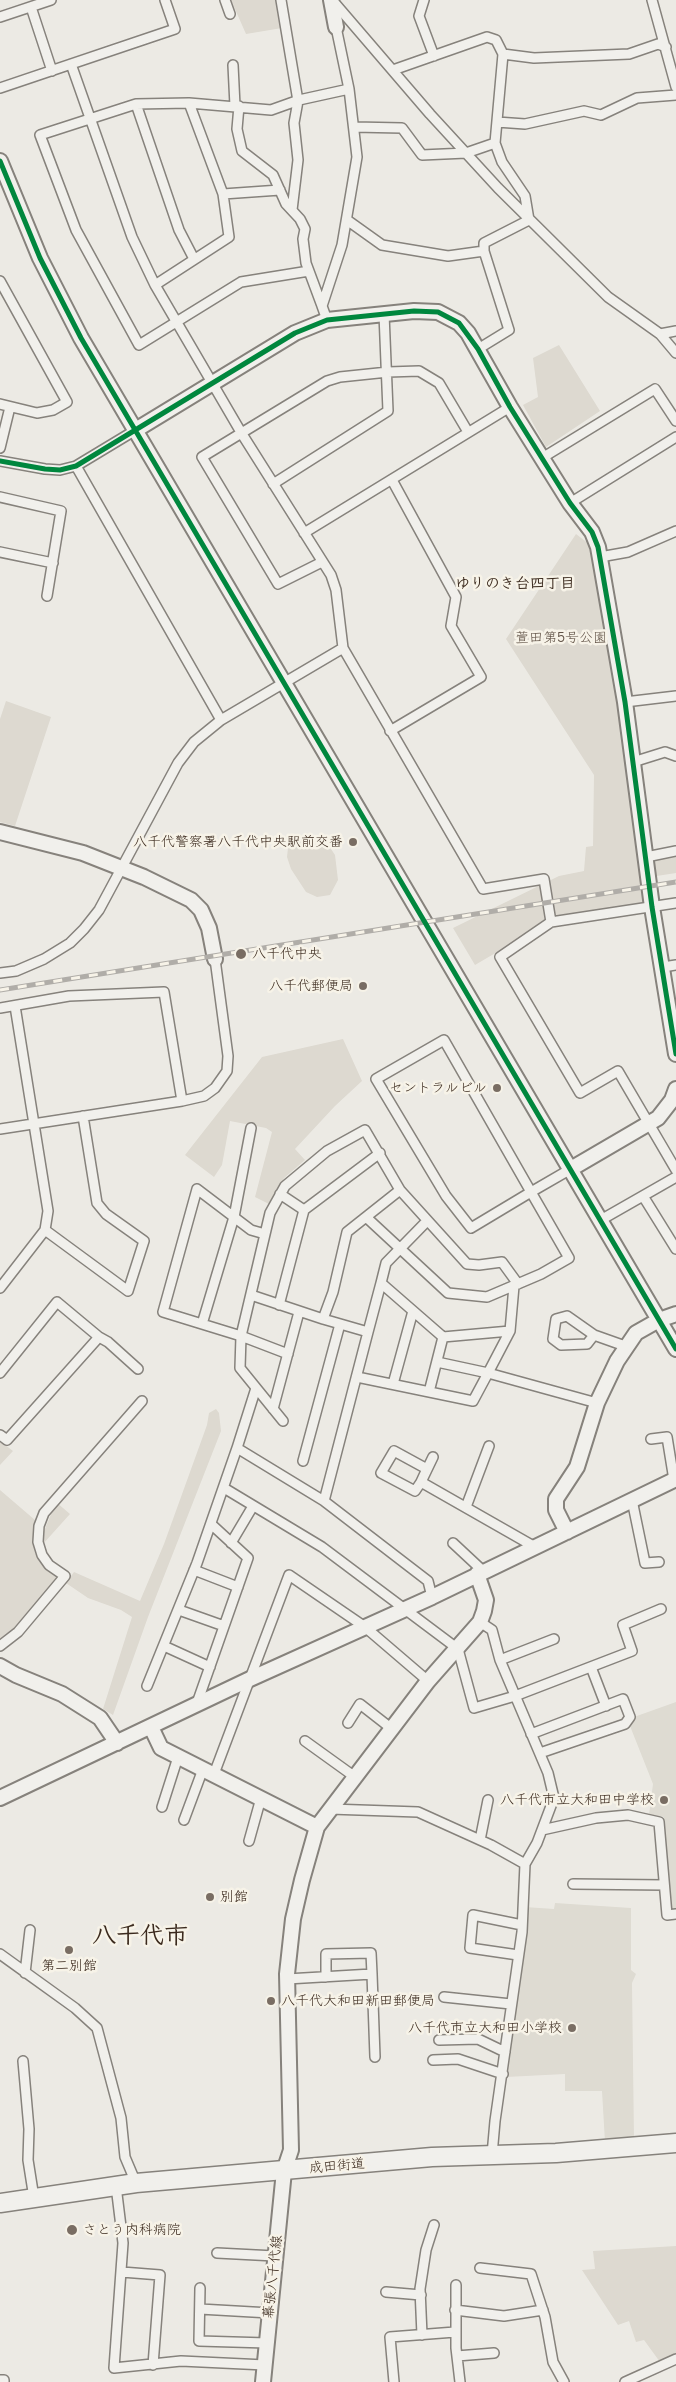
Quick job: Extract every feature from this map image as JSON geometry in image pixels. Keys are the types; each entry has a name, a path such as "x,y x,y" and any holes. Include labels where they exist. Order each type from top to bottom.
{"highway":[{"name":"成田街道","path":"0,2203 136,2183 432,2157 556,2153 676,2143"}],"street":[{"path":"0,17 51,0"},
{"path":"0,88 175,29 165,0"},
{"path":"225,0 230,14"},
{"path":"281,0 298,101 294,123 298,160 292,210"},
{"path":"322,306 342,245 358,157 350,89 331,0"},
{"path":"331,0 466,153 530,220 608,298 660,334 676,353"},
{"path":"424,0 419,16 434,56"},
{"path":"652,0 676,87"},
{"path":"31,7 52,71"},
{"path":"393,70 487,37 496,40 503,54 495,143 502,162 526,196 530,220"},
{"path":"503,54 534,58 629,54 658,44 666,47"},
{"path":"71,64 88,118 132,237 155,285 242,434 330,575 336,590 343,648 483,889 544,879 551,922"},
{"path":"233,65 237,129 242,151 273,175 286,204 305,229 303,239 309,271 327,320"},
{"path":"309,271 241,282 176,320 139,345 76,230 40,135 136,104 189,103 270,110 298,101 350,89"},
{"path":"497,122 525,124 584,111 601,115 637,98 676,95"},
{"path":"155,285 229,237 223,194 189,103"},
{"path":"136,104 179,230 194,259"},
{"path":"354,127 402,128 422,155 466,153 495,143"},
{"path":"0,161 40,258 81,338 676,1349"},
{"path":"223,194 280,190"},
{"path":"347,220 382,245 448,256 484,251"},
{"path":"478,349 509,330 484,251 484,243 530,220"},
{"path":"0,280 67,402 45,413 37,413 0,404"},
{"path":"0,461 60,470 76,466 295,333 327,320 384,314 438,312 459,323 478,349 510,407 570,503 592,532 600,557 625,702 652,907 669,966 676,1054"},
{"path":"273,484 388,411 388,372 384,314"},
{"path":"660,334 676,331"},
{"path":"322,562 278,584 202,457 327,381 340,377 388,372 419,371 439,383 468,432"},
{"path":"542,458 655,389 676,421"},
{"path":"0,448 10,407"},
{"path":"304,533 510,407"},
{"path":"570,503 676,437"},
{"path":"76,466 221,720"},
{"path":"390,731 480,677 451,626 456,597 392,480"},
{"path":"0,497 61,511 47,596"},
{"path":"600,557 628,552 676,531"},
{"path":"0,552 52,563"},
{"path":"0,973 30,965 70,943 99,910 178,763 194,742 221,720 343,648"},
{"path":"625,702 676,696"},
{"path":"633,762 665,752 676,756"},
{"path":"0,832 83,853 192,900 201,910 209,928 215,959 228,1064 223,1078 215,1088 204,1096 0,1129"},
{"path":"646,857 676,851"},
{"path":"676,903 551,922 500,957 580,1094 618,1071 676,1170"},
{"path":"0,1008 69,996 164,992 182,1101"},
{"path":"0,1288 44,1230 48,1211 15,1006"},
{"path":"366,1217 448,1293 487,1297 541,1274 569,1258 532,1192 444,1040 376,1079 446,1196 471,1228 532,1192 648,1123 666,1109 676,1090"},
{"path":"44,1230 128,1291 144,1241 106,1214 97,1203 82,1116"},
{"path":"202,1324 234,1217 251,1128"},
{"path":"283,1421 240,1368 241,1336 270,1213 285,1186 328,1151 365,1130 400,1190 467,1264 502,1262 516,1285 510,1331 472,1401 357,1377"},
{"path":"279,1305 304,1210 380,1153"},
{"path":"599,1221 676,1177"},
{"path":"265,1234 251,1230 197,1190 163,1312 241,1336 288,1354"},
{"path":"322,1318 333,1292 347,1232 400,1190"},
{"path":"280,1194 304,1210"},
{"path":"642,1196 676,1249"},
{"path":"324,1501 386,1263 427,1220"},
{"path":"382,1284 443,1338 510,1331"},
{"path":"251,1295 299,1312 368,1332"},
{"path":"0,1373 57,1302 99,1337 108,1342 138,1369"},
{"path":"393,1384 413,1311"},
{"path":"273,1409 299,1312"},
{"path":"567,1532 556,1510 556,1499 577,1467 596,1403 626,1346 636,1333 659,1320 676,1314"},
{"path":"594,1335 587,1344 561,1345 553,1339 556,1319 566,1316 594,1335 626,1346"},
{"path":"303,1461 340,1324"},
{"path":"0,1435 7,1440 99,1337"},
{"path":"429,1392 443,1338"},
{"path":"436,1362 488,1373 596,1403"},
{"path":"147,1686 179,1610 211,1524 238,1448 256,1388"},
{"path":"0,1646 18,1632 65,1576 50,1565 42,1555 38,1542 39,1526 44,1513 142,1401"},
{"path":"0,1798 151,1728 250,1679 432,1597 675,1479 667,1437 651,1439"},
{"path":"466,1507 488,1446"},
{"path":"238,1448 324,1501 428,1581 432,1597"},
{"path":"421,1482 427,1469 394,1451 381,1473 415,1491 421,1482 433,1457"},
{"path":"421,1482 535,1547"},
{"path":"224,1488 322,1547 458,1649 474,1708 515,1696 632,1651 623,1625 662,1609"},
{"path":"632,1500 645,1563 659,1562"},
{"path":"231,1543 253,1506"},
{"path":"196,1706 248,1558 211,1524"},
{"path":"151,1728 161,1748 317,1827 428,1681 480,1622 486,1600 480,1573 453,1543"},
{"path":"194,1570 238,1587"},
{"path":"184,1820 209,1772 250,1679 289,1575 364,1627 428,1681"},
{"path":"179,1610 224,1626"},
{"path":"480,1622 492,1630 500,1660 553,1786 554,1798 542,1830 525,1864 522,1926 492,2155"},
{"path":"500,1660 554,1639"},
{"path":"164,1646 210,1667"},
{"path":"0,1666 16,1675 62,1694 100,1718 117,1743"},
{"path":"591,1666 606,1706"},
{"path":"531,1734 623,1699 630,1717 625,1724 540,1754"},
{"path":"348,1723 360,1704 392,1729"},
{"path":"305,1741 355,1777"},
{"path":"162,1807 178,1757"},
{"path":"248,1841 261,1798"},
{"path":"480,1840 488,1800"},
{"path":"330,1809 418,1812 480,1840 525,1864"},
{"path":"542,1830 596,1818 628,1816 659,1822 667,1915 676,1914"},
{"name":"幕張八千代線","path":"263,2382 284,2171 292,2150 287,1979 293,1919 317,1827"},
{"path":"573,1884 664,1885"},
{"path":"518,1955 470,1948 473,1915 522,1926"},
{"path":"25,1973 30,1930"},
{"path":"326,1977 326,1954 371,1953 375,2057"},
{"path":"0,1954 75,2008 97,2028 121,2118 125,2156 136,2183"},
{"path":"287,1979 372,1974"},
{"path":"444,1997 511,2004"},
{"path":"439,2040 478,2039 505,2052"},
{"path":"434,2060 458,2059 503,2074"},
{"path":"23,2061 29,2129 28,2160 34,2198"},
{"path":"116,2186 123,2243 114,2368 182,2361 264,2365"},
{"path":"422,2335 420,2295 426,2250 434,2225"},
{"path":"217,2254 275,2256"},
{"path":"480,2268 531,2274 543,2310 553,2362 564,2382"},
{"path":"122,2272 160,2275 153,2365"},
{"path":"456,2285 455,2332 460,2382"},
{"path":"200,2288 199,2341 267,2343"},
{"path":"386,2292 420,2295"},
{"path":"200,2308 270,2313"},
{"path":"455,2310 504,2316 543,2310"},
{"path":"394,2382 390,2338 455,2332"},
{"path":"456,2356 494,2353"},
{"path":"625,2382 646,2378 676,2359"},
{"path":"0,2380 4,2380 4,2382"}],"shaded area":[{"name":"八千代市立大和田中学校","path":"676,1702 676,1910 671,1910 669,1907 664,1817 649,1815 653,1784 630,1726 634,1717"},
{"name":"八千代市立大和田小学校","path":"555,1903 631,1908 631,1970 636,1974 632,1983 634,2140 605,2142 602,2091 565,2091 565,2074 506,2077 525,1932 525,1907 554,1909"}],"green space":[{"path":"231,0 277,0 277,12 282,28 246,34"},
{"path":"559,345 600,411 546,447 523,405 538,397 533,358"},
{"name":"萱田第5号公園","path":"576,534 593,547 648,878 650,904 560,915 475,965 453,928 559,876 584,871 586,847 593,846 594,775 506,639"},
{"path":"6,701 51,717 15,826 0,822 0,719"},
{"path":"301,835 319,837 327,843 335,855 338,880 330,895 317,897 306,892 291,869 287,857 288,848 293,840"},
{"path":"676,853 676,873 650,877 647,858"},
{"path":"343,1039 362,1081 335,1106 295,1149 305,1160 284,1178 269,1204 255,1197 272,1132 266,1128 230,1121 222,1165 214,1177 185,1155 262,1057"},
{"path":"216,1409 219,1413 221,1431 148,1617 113,1715 103,1709 132,1617 121,1610 88,1598 66,1583 74,1572 140,1601 164,1544 207,1425 209,1413"},
{"path":"0,1441 13,1451 0,1465"},
{"path":"0,1490 35,1520 33,1530 35,1553 48,1570 58,1577 14,1631 0,1641"},
{"path":"56,1502 70,1514 43,1544 42,1536"},
{"path":"676,2246 676,2353 660,2362 644,2340 636,2342 629,2321 618,2325 582,2270 595,2269 593,2251"}],"railway":[{"path":"0,990 676,882"}],"cycle path":[{"path":"0,161 40,258 81,338 676,1349"},
{"path":"0,461 60,470 76,466 295,333 327,320 414,311 438,312 459,323 478,349 510,407 570,503 592,532 598,547 625,702 652,907 676,1054"}],"place":[{"name":"八千代警察署八千代中央駅前交番","path":"353,842"},
{"name":"八千代中央","path":"241,954"},
{"name":"八千代郵便局","path":"363,986"},
{"name":"セントラルビル","path":"497,1088"},
{"name":"八千代市立大和田中学校","path":"664,1800"},
{"name":"別館","path":"210,1897"},
{"name":"第二別館","path":"69,1950"},
{"name":"八千代大和田新田郵便局","path":"271,2001"},
{"name":"八千代市立大和田小学校","path":"572,2028"},
{"name":"さとう内科病院","path":"72,2230"}],"district":[{"name":"ゆりのき台四丁目","path":"515,584"},
{"name":"八千代市","path":"140,1936"}]}
